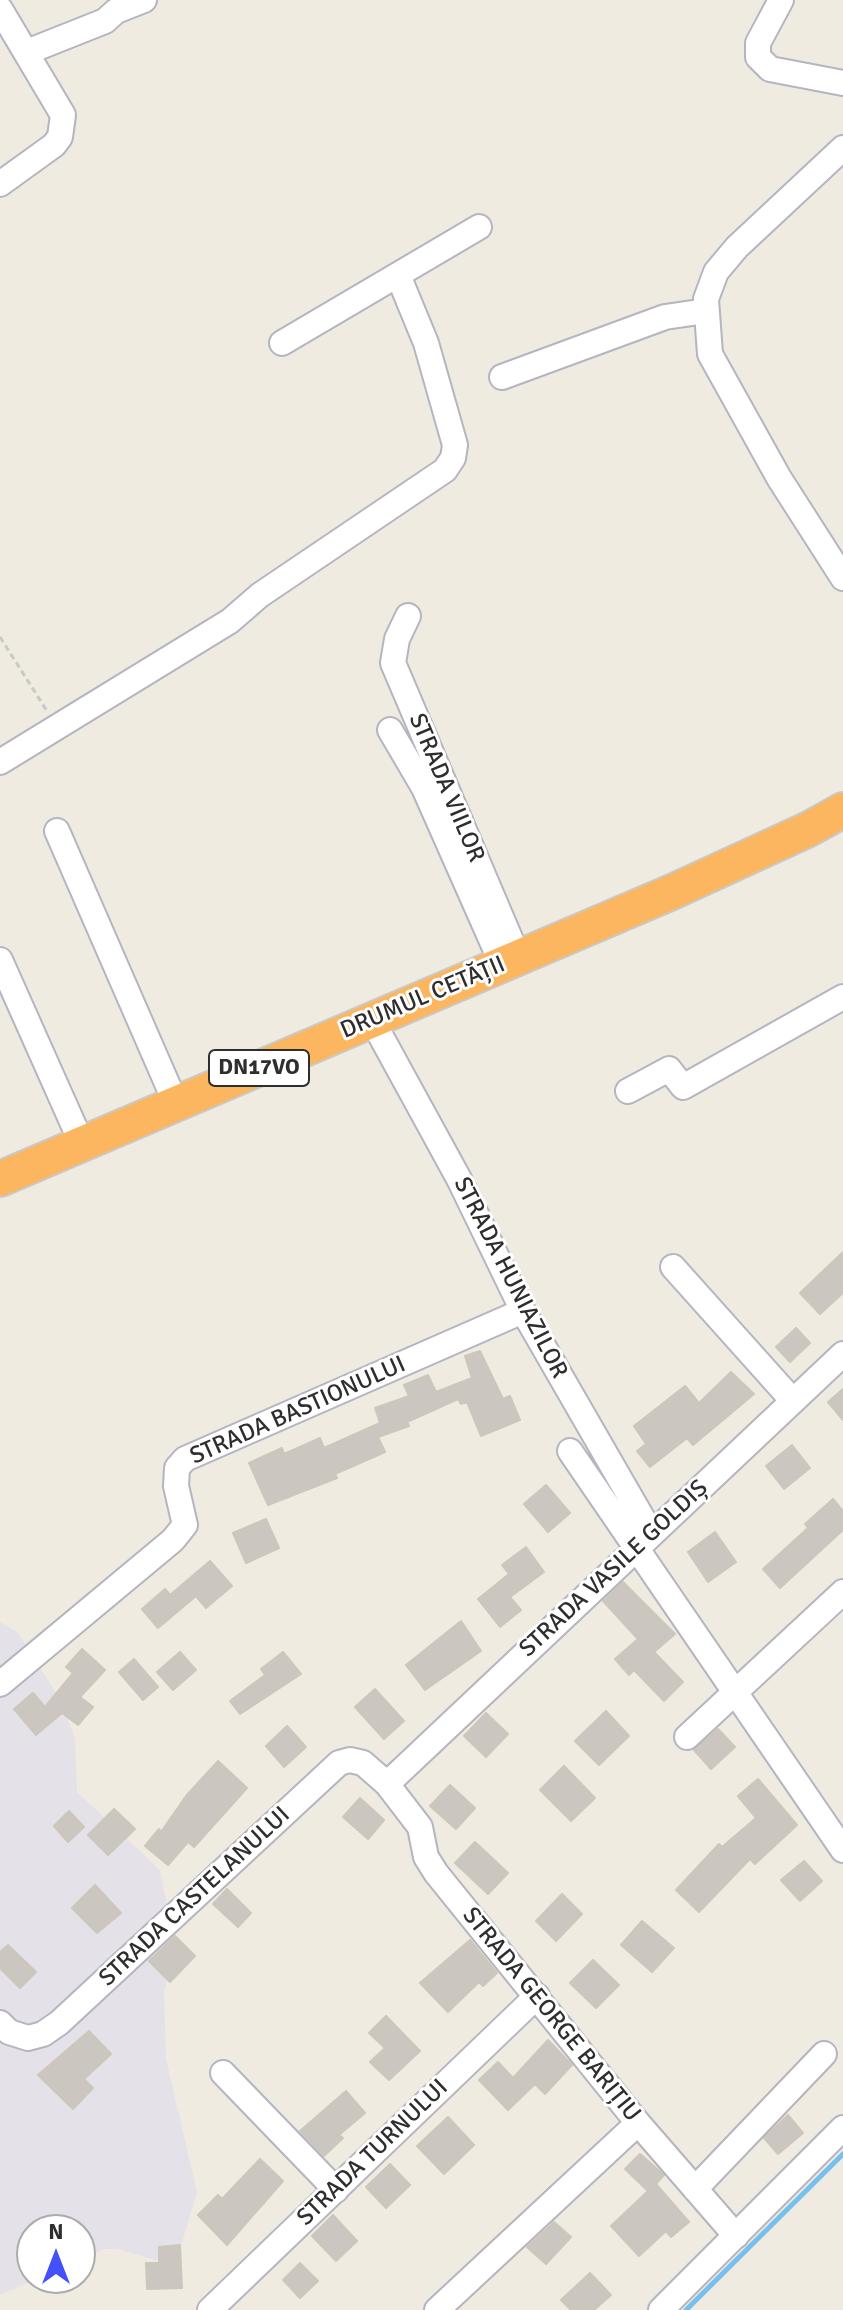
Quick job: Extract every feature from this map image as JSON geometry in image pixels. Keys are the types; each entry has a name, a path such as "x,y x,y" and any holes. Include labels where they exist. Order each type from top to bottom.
{"highway":[{"name":"DRUMUL CETĂȚII","path":"2,1173 82,1144 672,892 809,829 843,810"}],"street":[{"path":"27,52 105,21 114,6 144,0"},
{"path":"781,0 758,43 758,57 770,69 843,83"},
{"path":"0,9 61,106 63,126 54,145 0,184"},
{"path":"843,148 737,247 716,272 706,311 710,354 729,393 843,578"},
{"path":"282,343 479,227"},
{"path":"0,762 230,621 260,595 445,470 453,458 455,445 426,343 398,275"},
{"path":"502,377 665,317 706,311"},
{"name":"STRADA VIILOR","path":"408,616 397,639 393,663 510,961"},
{"path":"390,730 424,788 510,961"},
{"path":"57,831 176,1104"},
{"path":"0,960 82,1144"},
{"path":"628,1091 669,1069 683,1087 843,997"},
{"name":"STRADA HUNIAZILOR","path":"372,1020 459,1179 523,1311 643,1541 733,1691 835,1820 843,1850"},
{"path":"673,1267 793,1401"},
{"name":"STRADA BASTIONULUI","path":"0,1684 173,1540 185,1525 176,1486 177,1468 185,1459 523,1311"},
{"name":"STRADA VASILE GOLDIȘ","path":"387,1784 843,1354"},
{"name":"STRADA HUNIAZILOR","path":"570,1451 643,1541"},
{"path":"687,1737 843,1592"},
{"name":"STRADA CASTELANULUI","path":"0,2023 9,2032 28,2038 43,2034 59,2023 339,1763 350,1760 363,1763 387,1784"},
{"name":"STRADA GEORGE BARIȚIU","path":"387,1784 420,1827 426,1857 436,1873 638,2123 736,2236"},
{"name":"STRADA TURNULUI","path":"210,2310 537,1996"},
{"path":"695,2189 824,2054"},
{"path":"223,2073 336,2190"},
{"path":"437,2310 638,2123"},
{"path":"661,2310 843,2128"}],"path":[{"path":"0,637 56,725"}],"shaded area":[{"path":"0,1622 18,1633 60,1699 75,1739 77,1792 160,1870 176,1950 164,1991 166,2059 197,2192 175,2266 118,2249 96,2253 96,2214 16,2214 16,2288 0,2295"}],"building":[{"path":"843,1252 843,1293 820,1314 800,1293"},
{"path":"796,1328 810,1343 790,1362 776,1347"},
{"path":"480,1351 503,1399 510,1396 520,1420 481,1436 467,1402 461,1404 458,1399 407,1422 409,1426 378,1437 385,1452 335,1474 337,1478 268,1505 249,1463 282,1448 284,1454 320,1438 324,1448 380,1423 375,1408 409,1396 404,1385 428,1375 436,1392 472,1378 465,1356"},
{"path":"731,1372 754,1394 693,1445 687,1438 650,1467 637,1451 646,1444 634,1426 685,1386 699,1403"},
{"path":"843,1389 843,1420 828,1402"},
{"path":"792,1445 810,1468 784,1489 766,1466"},
{"path":"546,1485 570,1513 548,1532 524,1504"},
{"path":"833,1499 843,1511 843,1530 780,1588 763,1569 808,1528 805,1524"},
{"path":"266,1519 279,1548 246,1563 233,1533"},
{"path":"715,1532 736,1562 708,1582 688,1552"},
{"path":"526,1547 544,1572 510,1597 521,1610 500,1627 478,1599 509,1574 502,1565"},
{"path":"210,1561 232,1586 206,1608 196,1596 158,1628 142,1609 165,1589 170,1595"},
{"path":"623,1582 675,1634 654,1652 683,1682 664,1701 634,1670 629,1675 615,1659 638,1639 603,1601"},
{"path":"461,1621 481,1651 425,1690 406,1665"},
{"path":"82,1649 105,1670 80,1697 93,1707 78,1725 62,1713 36,1735 14,1709 33,1693 45,1707 73,1673 66,1667"},
{"path":"180,1652 196,1670 173,1690 157,1672"},
{"path":"283,1652 301,1674 240,1714 230,1701 265,1675 261,1669"},
{"path":"134,1659 158,1687 143,1700 119,1672"},
{"path":"375,1689 404,1721 384,1739 355,1707"},
{"path":"606,1711 629,1736 599,1765 575,1741"},
{"path":"486,1713 508,1734 486,1757 464,1736"},
{"path":"287,1726 306,1747 284,1767 266,1746"},
{"path":"718,1729 735,1747 711,1769 694,1750"},
{"path":"218,1761 247,1788 194,1847 188,1842 168,1865 145,1846 159,1829 161,1832 186,1796"},
{"path":"564,1766 595,1798 571,1821 540,1790"},
{"path":"758,1779 797,1825 755,1864 750,1859 699,1912 676,1890 719,1844 722,1847 756,1818 738,1796"},
{"path":"450,1785 475,1808 456,1829 430,1806"},
{"path":"360,1798 384,1820 368,1839 343,1817"},
{"path":"114,1809 135,1829 108,1855 88,1835"},
{"path":"69,1811 84,1827 68,1842 54,1826"},
{"path":"475,1842 508,1873 488,1894 455,1863"},
{"path":"804,1861 822,1881 800,1901 781,1880"},
{"path":"95,1885 121,1913 97,1933 72,1908"},
{"path":"227,1889 251,1913 238,1927 213,1904"},
{"path":"562,1894 582,1914 556,1941 536,1921"},
{"path":"642,1921 674,1948 652,1972 621,1945"},
{"path":"175,1936 195,1956 170,1982 149,1961"},
{"path":"470,1940 497,1973 483,1986 479,1982 448,2012 420,1983"},
{"path":"8,1945 36,1972 20,1988 0,1968 0,1952"},
{"path":"593,1960 619,1985 596,2008 570,1983"},
{"path":"386,2016 420,2051 389,2080 370,2062 385,2048 369,2033"},
{"path":"89,2031 111,2054 84,2079 93,2088 73,2109 38,2075"},
{"path":"548,2040 572,2065 545,2094 535,2084 508,2110 479,2080 498,2062 513,2078"},
{"path":"346,2091 365,2113 339,2135 343,2138 324,2156 300,2131"},
{"path":"788,2115 803,2133 778,2154 764,2138"},
{"path":"448,2117 474,2145 444,2174 417,2146"},
{"path":"640,2154 664,2175 656,2184 689,2222 671,2237 666,2231 639,2256 611,2226 648,2191 625,2169"},
{"path":"260,2159 283,2181 227,2245 198,2215 218,2195 222,2199"},
{"path":"390,2164 410,2185 386,2208 366,2187"},
{"path":"333,2215 357,2241 336,2261 312,2236"},
{"path":"554,2222 571,2237 546,2264 527,2247"},
{"path":"180,2245 182,2288 147,2289 146,2263 159,2263 159,2247"},
{"path":"300,2263 318,2281 300,2298 283,2280"},
{"path":"590,2273 611,2295 594,2310 571,2310 561,2300"}],"waterway":[{"path":"686,2310 843,2154"}]}
